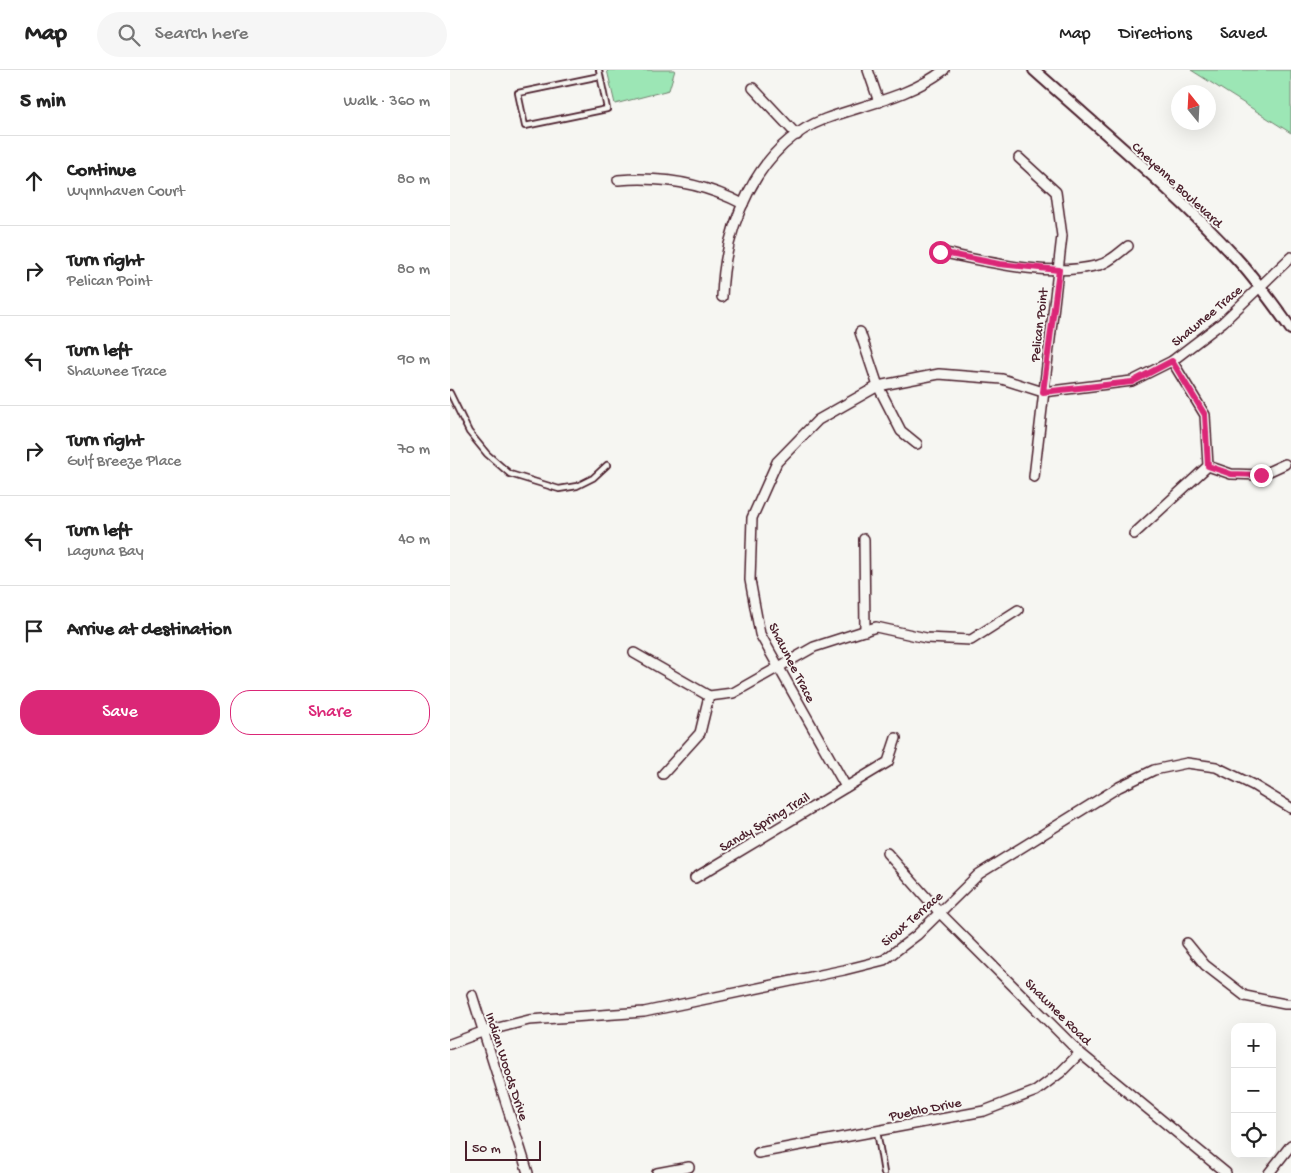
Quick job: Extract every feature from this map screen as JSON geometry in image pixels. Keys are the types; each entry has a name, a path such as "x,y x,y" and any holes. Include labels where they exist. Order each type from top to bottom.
{"street":[{"path":"868,70 879,102"},
{"path":"722,297 728,252 743,204 753,184 768,163 797,135 824,120 919,87 944,70"},
{"name":"Cheyenne Boulevard","path":"1034,70 1176,198 1237,259 1260,286 1291,329"},
{"path":"753,88 797,135"},
{"name":"Pelican Point","path":"1019,158 1056,192 1062,236 1034,477"},
{"path":"618,180 654,178 693,184 715,190 743,204"},
{"path":"940,252 999,264 1059,270 1101,265 1128,246"},
{"name":"Shawnee Trace","path":"846,787 760,634 750,580 752,518 778,462 818,420 878,386 939,374 1002,379 1043,392 1132,382 1172,361 1223,322 1291,257"},
{"path":"860,332 878,386 901,431 917,444"},
{"path":"1172,361 1205,415 1208,466"},
{"path":"1208,466 1231,474 1261,475 1285,464"},
{"path":"1134,534 1208,466"},
{"path":"864,539 865,631"},
{"path":"634,653 709,696 733,692 814,647 865,631 876,628 926,638 971,640 1018,610"},
{"path":"663,774 700,733 709,696"},
{"name":"Sandy Spring Trail","path":"695,878 888,762 896,738"},
{"name":"Sioux Terrace","path":"450,1044 482,1032 529,1020 644,1012 884,960 917,935 979,874 1119,787 1154,770 1187,763 1216,767 1253,785 1291,808"},
{"name":"Shawnee Road","path":"887,853 940,913 1080,1053 1226,1173"},
{"path":"1187,943 1205,965 1245,996 1291,1004"},
{"name":"Indian Woods Drive","path":"472,995 482,1032 528,1173"},
{"name":"Pueblo Drive","path":"758,1153 984,1111 1036,1091 1060,1073 1080,1053"},
{"path":"1269,1173 1291,1145"},
{"path":"657,1173 689,1167"}],"lane":[{"path":"599,70 607,109 525,126 518,93 600,76"},
{"path":"450,392 469,432 487,454 510,474 559,489 577,486 593,478 607,465"},
{"path":"877,1131 884,1173"}],"green space":[{"path":"607,70 675,70 669,90 615,104"},
{"path":"1191,70 1291,70 1291,133 1216,85"}],"route":[{"path":"940,252 999,264 1059,270 1043,392 1132,382 1172,361 1205,415 1208,466 1231,474 1261,475"}]}
